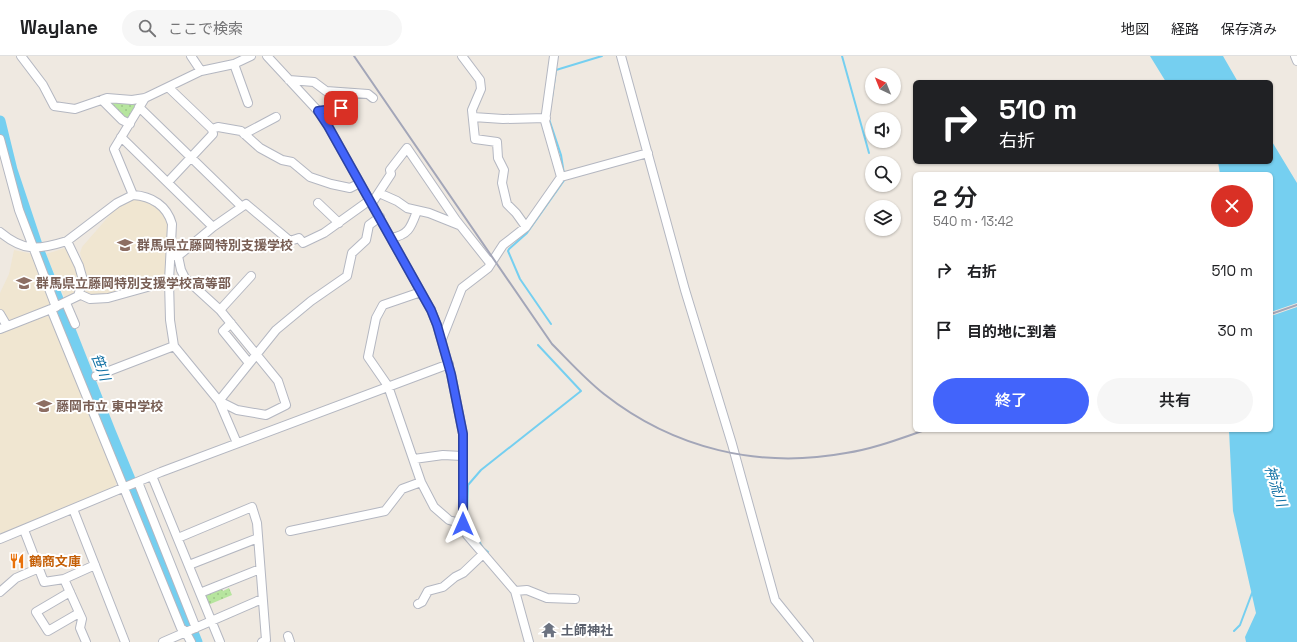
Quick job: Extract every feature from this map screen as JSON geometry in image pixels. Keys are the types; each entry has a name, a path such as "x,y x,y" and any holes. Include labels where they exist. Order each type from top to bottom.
{"street":[{"path":"21,56 43,85 54,106 75,109 107,98 132,100 145,98 169,88 201,71 234,64 251,56"},
{"path":"268,56 318,111 380,217 431,310 442,339 449,364 463,434 463,524 467,535 515,591 529,642"},
{"path":"462,56 476,74 482,89 472,110 475,139 497,142 498,158 504,170 502,183 507,204 516,213 526,227"},
{"path":"554,56 546,118 560,177"},
{"path":"621,56 776,600 808,642"},
{"path":"1295,56 1297,62"},
{"path":"194,57 201,71"},
{"path":"234,64 248,103"},
{"path":"289,80 314,82 326,91 368,94 373,98"},
{"path":"168,182 213,134 212,129 169,88"},
{"path":"318,111 353,107 351,93"},
{"path":"133,195 114,150 145,98"},
{"path":"102,100 122,120 130,124"},
{"path":"139,107 241,206"},
{"path":"244,134 276,117"},
{"path":"473,117 503,119 546,118"},
{"path":"212,129 218,126 241,131 260,148 282,160 292,162 310,176 350,188 360,183"},
{"path":"122,138 213,227"},
{"path":"0,139 19,210 36,248 54,308 132,484 191,630 191,642"},
{"path":"175,256 241,206 246,204 290,241 299,238 303,243 339,223 371,202 379,193 391,174 390,170 407,148 459,225 490,263"},
{"path":"442,339 462,288 488,268 503,245 526,227 560,177 648,153"},
{"path":"379,193 397,201 407,208 417,210 459,225"},
{"path":"0,232 11,241 36,248 67,241 117,203 133,195 139,195 159,203 170,216 172,224 175,256 170,281 170,320 174,346 219,402 237,443"},
{"path":"318,203 339,223"},
{"path":"391,238 401,237 411,228 417,210"},
{"path":"219,402 276,330 311,301 347,276 352,252 366,240 369,225 380,217"},
{"path":"0,314 4,327 54,308 78,296 83,280 79,266 67,241"},
{"path":"175,256 185,278 220,310 278,381 286,405 266,416 237,410 219,402"},
{"path":"220,310 251,276"},
{"path":"78,294 90,298 108,298 170,281"},
{"path":"421,292 384,305 376,318 368,357 388,386 421,482 434,506 449,520 463,524"},
{"path":"66,302 75,324"},
{"path":"231,323 223,331 249,363"},
{"path":"96,376 174,346"},
{"path":"0,540 152,476 449,364"},
{"path":"414,459 442,455 462,456"},
{"path":"152,476 220,642"},
{"path":"290,531 385,511 402,489 421,482"},
{"path":"132,484 181,628 191,630"},
{"path":"178,538 252,507 258,538 266,640 262,642"},
{"path":"73,509 125,642"},
{"path":"24,530 44,582 64,579 95,565"},
{"path":"188,565 258,538"},
{"path":"418,604 422,602 428,591 443,587 455,577 463,573 483,554"},
{"path":"0,592 16,578 39,568"},
{"path":"200,593 260,568"},
{"path":"64,579 82,619 80,628 86,642"},
{"path":"515,591 528,590 547,598 575,599"},
{"path":"70,592 36,612 48,631 79,613"},
{"path":"163,642 262,599"}],"shaded area":[{"name":"群馬県立藤岡特別支援学校","path":"137,197 159,205 169,223 166,274 158,281 108,295 85,294 83,291 86,275 80,253 82,247 116,208"},
{"path":"65,248 67,249 79,275 79,285 74,295 66,301 46,254"},
{"name":"群馬県立藤岡特別支援学校高等部","path":"14,250 33,254 53,304 9,322 0,309 0,293 9,274"},
{"name":"藤岡市立 東中学校","path":"47,313 51,316 117,480 115,487 2,534 0,532 0,332"}],"green space":[{"path":"106,100 138,101 128,120"},
{"path":"221,587 223,591 229,588 232,595 208,605 204,597 207,593"}],"water":[{"path":"1150,56 1223,56 1237,80 1165,80"},
{"name":"神流川","path":"1273,143 1297,183 1297,642 1246,642 1245,637 1256,613 1233,511 1229,432 1273,432 1273,172 1220,172 1218,164 1273,164"}],"pier":[{"path":"1297,303 1297,307 1273,315 1273,311"}],"waterway":[{"path":"552,97 556,70 602,56"},
{"path":"842,56 869,153"},
{"path":"549,119 561,155 564,174"},
{"name":"笹川","path":"0,121 12,170 39,251 110,431 197,642"},
{"path":"551,324 520,279 508,251 527,233 565,179"},
{"path":"488,552 483,548 469,525 467,515 468,485 481,470 581,391 538,345"},
{"path":"1234,631 1240,625 1252,593"}],"railway":[{"path":"354,56 552,344 597,388 631,413 659,429 688,441 719,450 750,456 781,458 813,457 846,453 866,449 919,432"},
{"path":"1273,313 1297,305"}],"place":[{"name":"群馬県立藤岡特別支援学校","path":"125,245"},
{"name":"群馬県立藤岡特別支援学校高等部","path":"24,283"},
{"name":"藤岡市立 東中学校","path":"44,406"},
{"name":"鶴商文庫","path":"17,561"},
{"name":"土師神社","path":"549,630"}],"route":[{"path":"341,108 318,111 380,217 431,310 442,339 451,374 463,434 463,524"}]}
